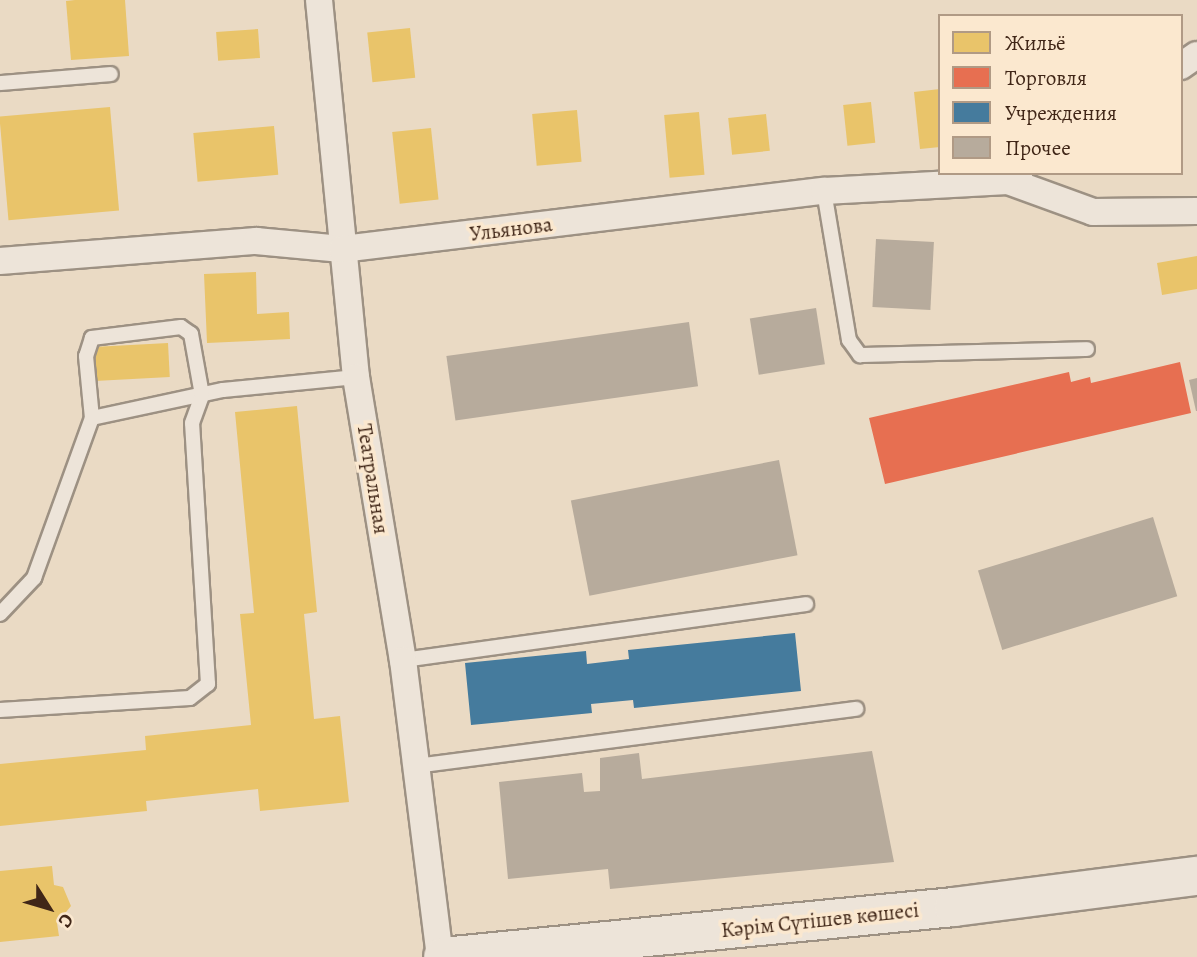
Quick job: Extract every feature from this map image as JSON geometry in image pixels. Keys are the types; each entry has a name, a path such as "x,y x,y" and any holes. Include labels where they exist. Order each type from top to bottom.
{"main road":[{"name":"Кәрім Сүтішев көшесі","path":"442,957 954,907 1197,876"}],"street":[{"name":"Театральная","path":"319,0 356,377 402,660 442,957"},
{"name":"Ульянова","path":"0,261 256,241 342,249 824,191 1013,177"},
{"path":"1013,177 1093,212 1197,211"}],"lane":[{"path":"0,83 110,74"},
{"path":"824,191 849,340 860,355 1087,349"},
{"path":"0,614 34,578 92,418 86,349 97,334 186,329 195,339 202,396 192,423 211,674 204,691 181,698 0,710"},
{"path":"92,418 202,396 356,377"},
{"path":"402,660 806,604"},
{"path":"416,766 856,709"}],"building: Жильё":[{"path":"125,0 129,56 71,60 66,1"},
{"path":"410,28 415,78 372,82 367,32"},
{"path":"258,29 260,58 218,61 216,32"},
{"path":"938,89 938,147 920,149 914,92"},
{"path":"871,102 875,143 847,146 843,105"},
{"path":"110,107 119,211 8,220 0,117"},
{"path":"577,110 582,162 537,166 532,114"},
{"path":"699,112 704,175 670,178 664,115"},
{"path":"766,114 770,151 732,155 728,118"},
{"path":"274,126 278,175 198,182 193,133"},
{"path":"431,128 439,200 400,204 392,132"},
{"path":"1197,256 1197,289 1162,295 1157,263"},
{"path":"256,272 257,314 289,312 290,339 207,343 204,274"},
{"path":"168,343 170,377 95,381 93,347"},
{"path":"297,406 317,612 304,614 314,719 340,716 349,802 260,811 258,789 146,801 147,811 0,826 0,764 146,750 145,736 251,725 240,614 254,613 235,412"},
{"path":"52,866 54,885 63,887 71,906 57,923 59,936 0,942 0,871"}],"building: Торговля":[{"path":"1180,362 1191,413 885,484 869,418 1069,372 1071,382 1090,377 1091,383"}],"building: Учреждения":[{"path":"795,633 801,691 634,708 633,700 591,704 592,713 471,725 465,663 586,651 587,664 629,659 628,650"}],"building: Прочее":[{"path":"876,239 934,242 930,310 872,307"},
{"path":"816,308 825,364 759,375 750,318"},
{"path":"689,322 698,386 455,420 446,356"},
{"path":"1197,378 1197,411 1196,411 1189,380"},
{"path":"779,460 798,555 589,596 571,500"},
{"path":"1153,517 1177,596 1002,650 978,571"},
{"path":"872,751 894,862 610,889 608,869 508,879 499,782 582,773 584,792 600,791 600,758 639,753 642,779"}]}
